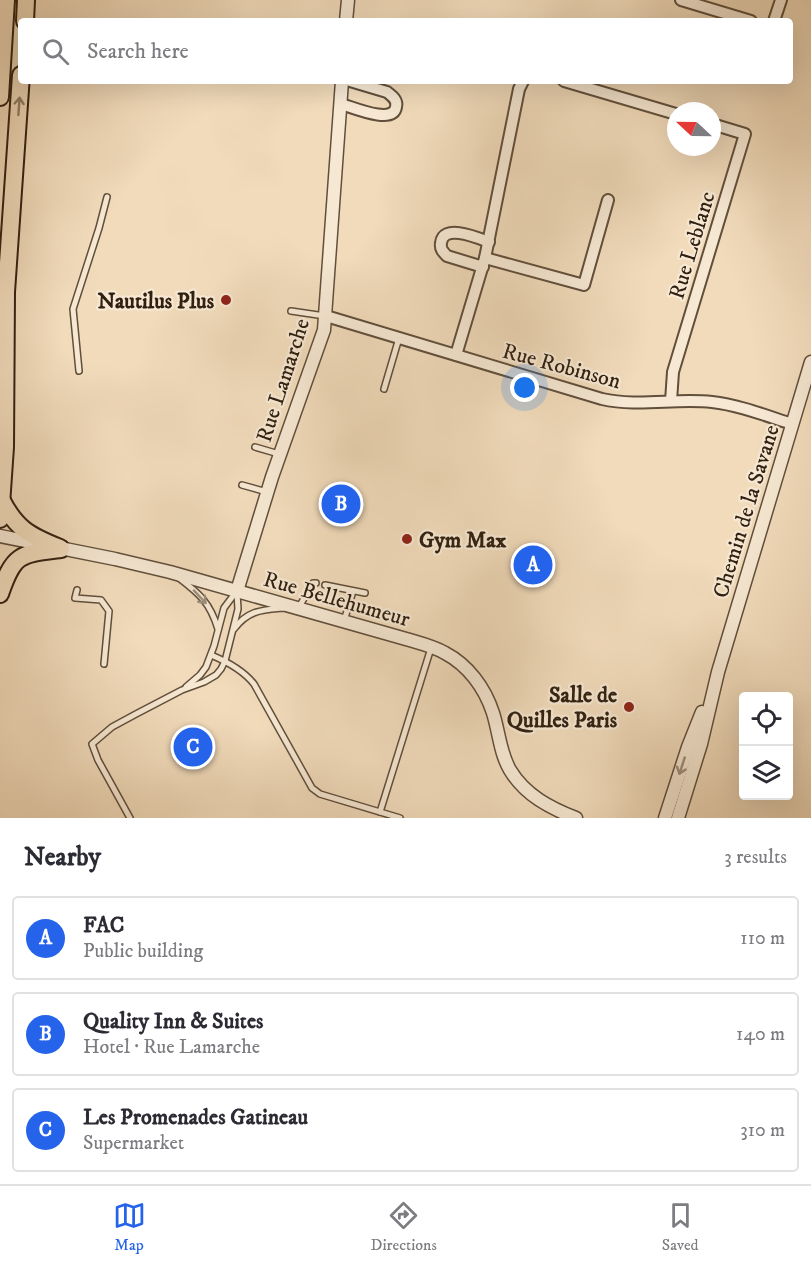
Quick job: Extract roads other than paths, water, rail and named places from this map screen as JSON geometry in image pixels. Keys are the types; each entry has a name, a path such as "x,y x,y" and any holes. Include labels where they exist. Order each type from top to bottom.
{"main road":[{"path":"0,97 6,0"},
{"path":"25,18 26,0"},
{"path":"0,519 5,447 7,178 20,84"},
{"path":"1,500 9,515 20,527 38,539 61,549"},
{"path":"0,594 9,570 21,556 61,549"}],"street":[{"path":"346,18 348,0"},
{"path":"681,0 741,18"},
{"path":"775,18 781,0"},
{"name":"Rue Lamarche","path":"237,591 280,455 322,337 326,316 342,84"},
{"path":"341,104 379,116 386,116 396,110 396,100 392,95 360,84"},
{"path":"456,355 484,263 522,84"},
{"path":"574,84 667,111"},
{"name":"Rue Leblanc","path":"671,401 673,372 745,134 721,127"},
{"path":"489,242 453,232 442,239 441,245 442,252 447,256 584,285 608,200"},
{"name":"Rue Robinson","path":"326,316 612,401 721,403 792,424"},
{"name":"Chemin de la Savane","path":"678,818 701,744 718,672 811,362"},
{"name":"Rue Bellehumeur","path":"0,536 170,572 431,647 455,659 482,688 493,712 504,756 520,783 541,802 576,818"},
{"name":"Chemin de la Savane","path":"665,818 688,747 718,672"}],"lane":[{"path":"79,370 73,309 107,197"},
{"path":"291,311 326,316"},
{"path":"384,389 399,338"},
{"path":"255,447 280,455"},
{"path":"243,484 268,492"},
{"path":"170,572 201,596 210,609 218,631"},
{"path":"232,633 244,619 255,612 296,608 316,583"},
{"path":"325,585 365,593"},
{"path":"77,590 75,598 101,600 109,611 104,664"},
{"path":"182,690 206,667 224,608 237,591"},
{"path":"130,818 98,760 92,744 112,727 216,675 225,661 238,609 237,591"},
{"path":"344,621 353,591"},
{"path":"380,812 431,647"},
{"path":"211,655 246,674 254,684 312,788 320,794 400,818"}],"place":[{"name":"Nautilus Plus","path":"226,300"},
{"name":"Quality Inn & Suites","path":"341,504"},
{"name":"Gym Max","path":"407,539"},
{"name":"FAC","path":"533,565"},
{"name":"Salle de Quilles Paris","path":"629,707"},
{"name":"Les Promenades Gatineau","path":"193,747"}]}
